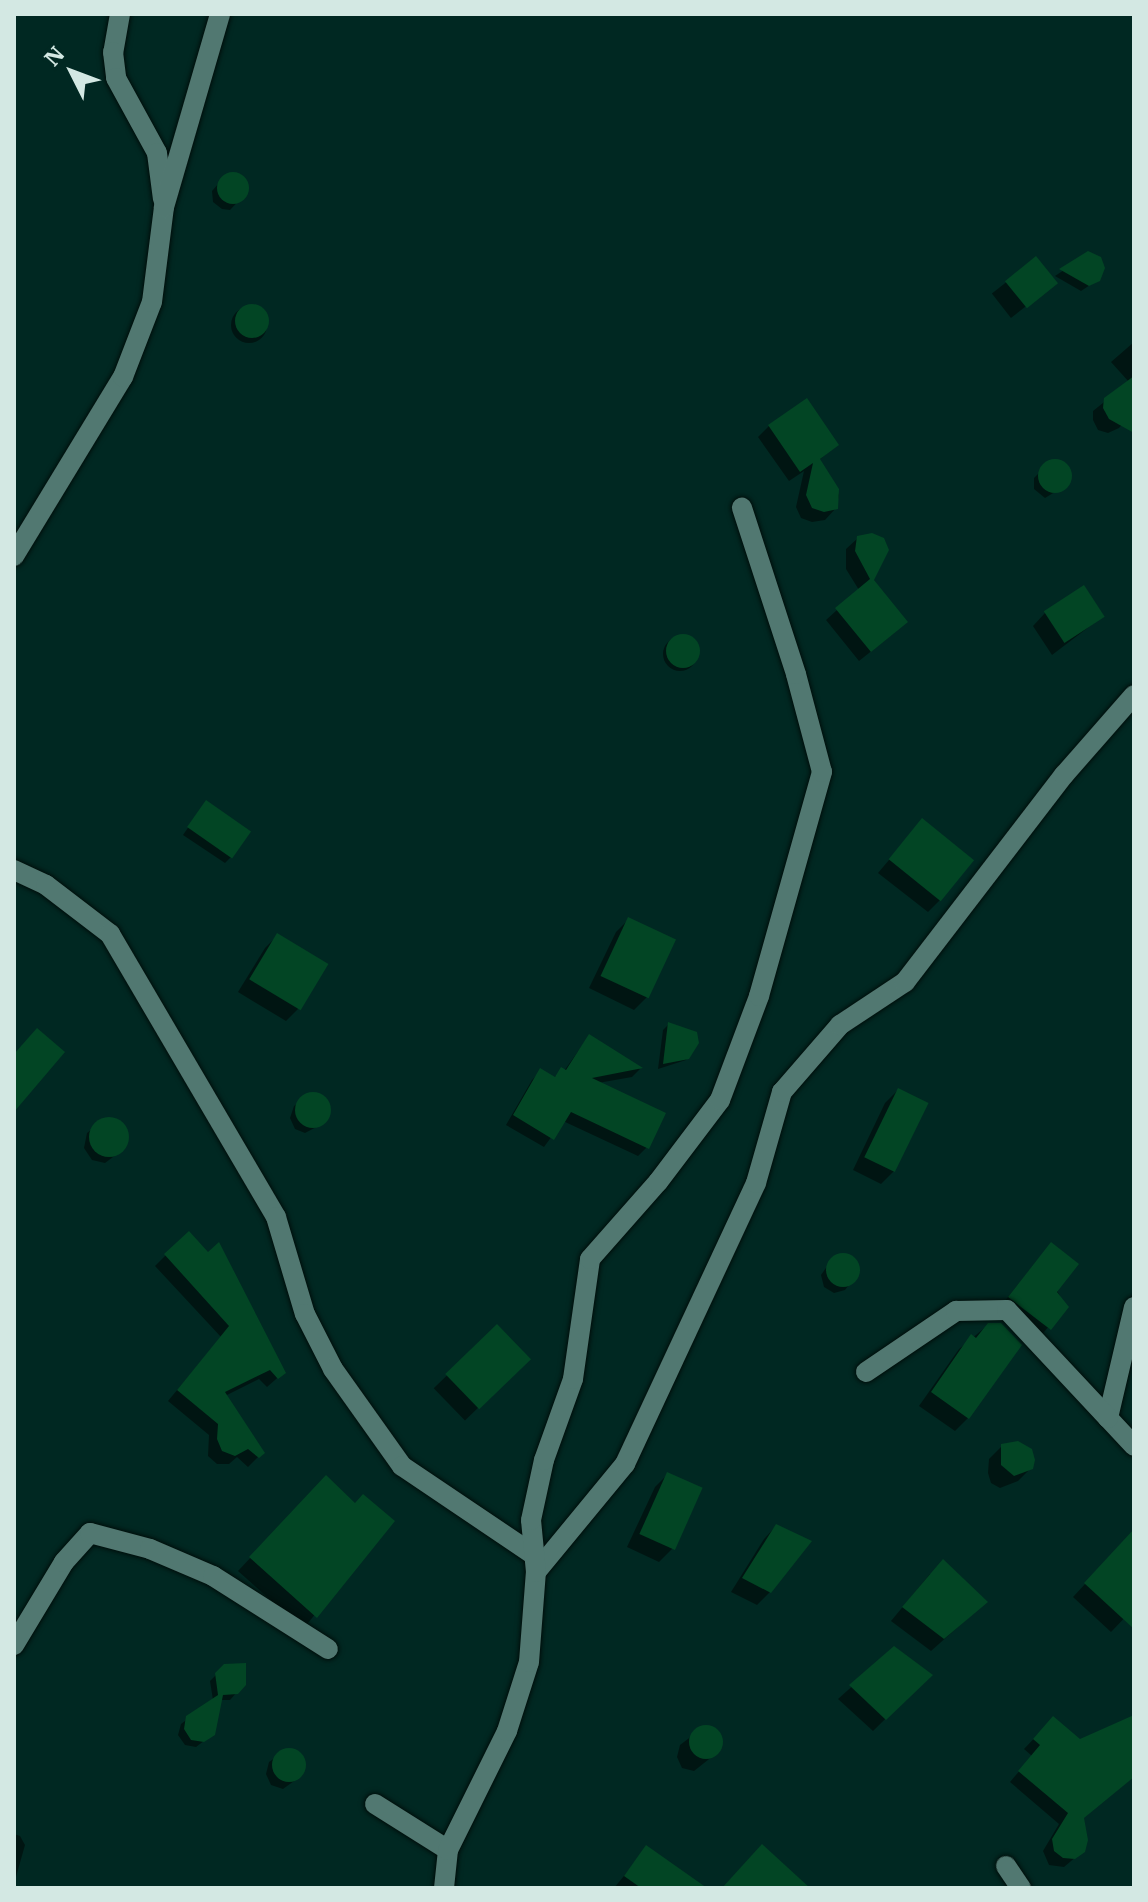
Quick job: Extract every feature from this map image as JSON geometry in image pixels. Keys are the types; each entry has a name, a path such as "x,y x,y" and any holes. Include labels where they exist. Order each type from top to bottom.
{"street":[{"path":"120,14 113,52 116,78 157,153 164,207"},
{"path":"14,556 123,377 152,302 164,207 220,14"},
{"path":"444,1888 448,1850 507,1731 529,1662 535,1564 531,1520 544,1460 573,1379 590,1259 658,1182 720,1100 759,996 822,772 796,674 742,508"},
{"path":"535,1564 625,1464 756,1183 782,1092 840,1025 905,982 1064,775 1134,695"},
{"path":"14,870 46,885 110,934 276,1217 305,1314 333,1369 402,1466 535,1564"},
{"path":"1108,1418 1134,1307"},
{"path":"866,1372 956,1311 1007,1310 1134,1446"},
{"path":"14,1645 64,1562 90,1533 150,1549 213,1576 328,1649"},
{"path":"375,1804 448,1850"},
{"path":"1006,1866 1021,1888"}],"building":[{"path":"233,172 245,176 249,188 245,200 233,204 221,200 217,188 221,176"},
{"path":"1088,251 1101,257 1105,268 1100,281 1089,286 1059,269"},
{"path":"1036,256 1058,283 1027,308 1005,281"},
{"path":"252,304 264,309 269,321 264,333 252,338 240,333 235,321 240,309"},
{"path":"1134,376 1134,433 1109,419 1103,408 1104,398"},
{"path":"807,398 839,445 820,459 839,489 838,509 824,512 812,508 806,495 813,463 800,472 768,425"},
{"path":"1055,459 1067,464 1072,476 1067,488 1055,493 1043,488 1038,476 1043,464"},
{"path":"872,533 884,538 889,550 874,580 908,622 871,652 835,608 870,579 855,551 857,536"},
{"path":"1084,585 1105,617 1064,643 1044,611"},
{"path":"683,634 695,639 700,651 695,663 683,668 671,663 666,651 671,639"},
{"path":"206,800 251,832 232,859 187,827"},
{"path":"922,818 974,860 941,901 889,859"},
{"path":"628,917 676,939 649,998 601,976"},
{"path":"277,933 328,964 301,1010 249,979"},
{"path":"668,1022 697,1032 699,1043 689,1059 663,1064"},
{"path":"37,1028 65,1052 14,1112 14,1054"},
{"path":"589,1034 643,1068 592,1078 666,1113 649,1149 571,1112 554,1140 513,1115 540,1068 555,1077 561,1067 566,1070"},
{"path":"898,1088 929,1103 895,1172 864,1157"},
{"path":"313,1092 326,1097 331,1110 326,1123 313,1128 300,1123 295,1110 300,1097"},
{"path":"109,1117 123,1123 129,1137 123,1151 109,1157 95,1151 89,1137 95,1123"},
{"path":"189,1231 208,1252 219,1242 286,1373 278,1379 270,1370 225,1392 265,1453 259,1458 248,1449 235,1456 222,1451 217,1439 218,1424 177,1390 229,1326 164,1254"},
{"path":"1051,1242 1079,1264 1057,1292 1069,1307 1051,1330 1008,1297"},
{"path":"843,1253 855,1258 860,1270 855,1282 843,1287 831,1282 826,1270 831,1258"},
{"path":"988,1323 1001,1323 1022,1345 969,1419 931,1392 971,1334 976,1338"},
{"path":"497,1324 531,1359 479,1409 445,1374"},
{"path":"1018,1441 1032,1449 1035,1460 1033,1469 1014,1476 1001,1465 1001,1444"},
{"path":"667,1472 703,1488 675,1550 639,1534"},
{"path":"326,1475 355,1503 363,1494 395,1521 317,1618 249,1557"},
{"path":"776,1524 812,1541 771,1593 742,1578"},
{"path":"1134,1529 1134,1629 1084,1583"},
{"path":"943,1559 988,1602 944,1639 902,1607"},
{"path":"894,1646 933,1675 886,1720 849,1685"},
{"path":"246,1663 246,1685 238,1694 223,1695 215,1735 204,1742 191,1740 184,1729 186,1716 218,1695 215,1673 224,1664"},
{"path":"1134,1715 1134,1777 1084,1818 1088,1840 1085,1852 1075,1859 1063,1858 1054,1851 1052,1839 1068,1813 1018,1771 1040,1745 1033,1739 1053,1716 1080,1739"},
{"path":"706,1725 718,1730 723,1742 718,1754 706,1759 694,1754 689,1742 694,1730"},
{"path":"289,1748 301,1753 306,1765 301,1777 289,1782 277,1777 272,1765 277,1753"},
{"path":"762,1844 810,1888 722,1888"},
{"path":"646,1845 707,1888 641,1888 624,1876"}]}
